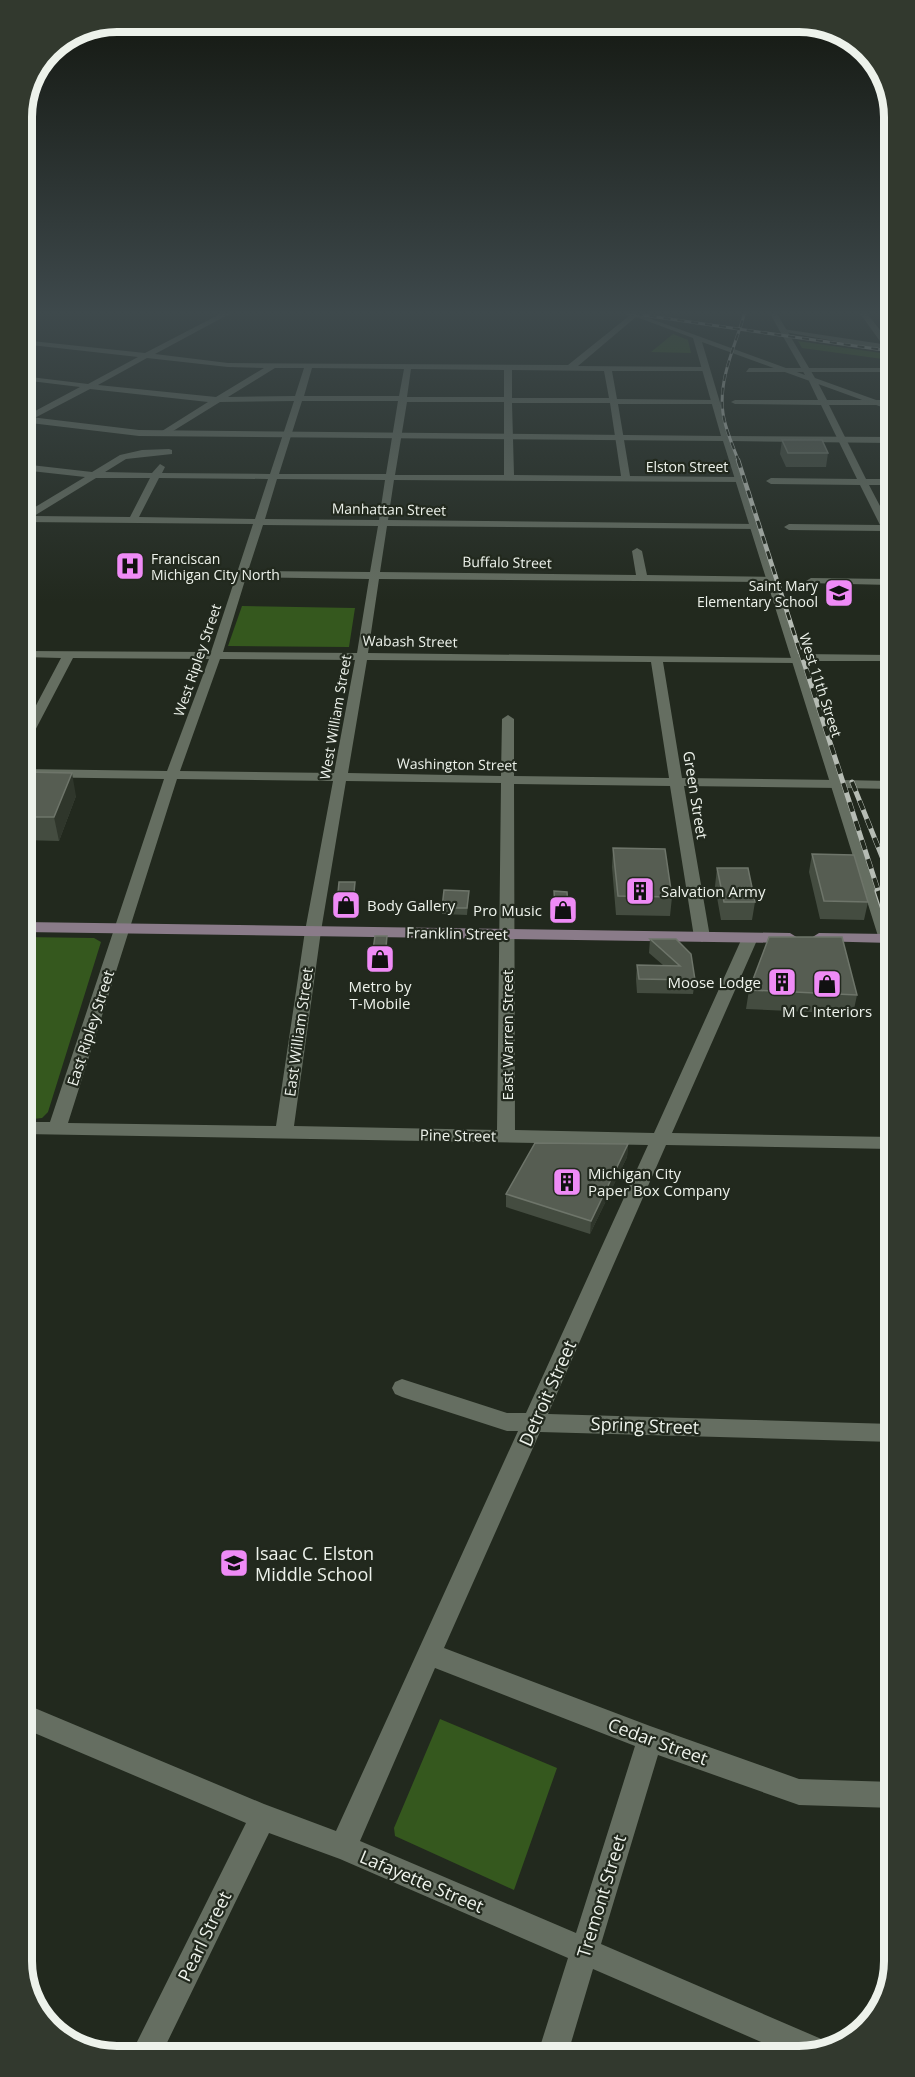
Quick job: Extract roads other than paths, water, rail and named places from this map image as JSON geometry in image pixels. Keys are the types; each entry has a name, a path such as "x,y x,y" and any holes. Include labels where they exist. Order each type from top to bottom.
{"main road":[{"name":"Franklin Street","path":"32,927 702,937 884,943"}],"street":[{"path":"165,433 205,409"},
{"name":"West Ripley Street","path":"122,928 172,775 216,655 295,409"},
{"name":"West William Street","path":"313,931 362,656 403,409"},
{"path":"508,409 509,478"},
{"path":"614,409 626,479"},
{"name":"West 11th Street","path":"717,409 796,660 884,925"},
{"path":"828,409 884,521"},
{"path":"32,421 108,431 165,433 884,440"},
{"path":"133,520 179,433"},
{"path":"32,513 130,455 169,452"},
{"name":"Elston Street","path":"32,468 94,475 740,480"},
{"path":"771,480 884,482"},
{"name":"Manhattan Street","path":"32,519 755,527"},
{"path":"789,527 884,531"},
{"path":"637,550 642,578"},
{"name":"Buffalo Street","path":"242,574 772,580"},
{"path":"811,581 884,582"},
{"name":"Wabash Street","path":"32,654 656,658 796,660 804,663 884,665"},
{"path":"32,725 69,654"},
{"name":"Wabash Street","path":"796,660 802,657 884,658"},
{"name":"Green Street","path":"656,658 702,937"},
{"name":"East Warren Street","path":"506,1136 508,719"},
{"name":"Washington Street","path":"32,773 884,784"},
{"name":"East Ripley Street","path":"57,1128 122,928"},
{"name":"East William Street","path":"284,1132 313,931"},
{"name":"Detroit Street","path":"343,1847 750,938"},
{"name":"Pine Street","path":"32,1128 884,1143"},
{"name":"Spring Street","path":"402,1388 507,1422 884,1433"},
{"name":"Cedar Street","path":"429,1654 650,1739 799,1792 884,1795"},
{"name":"Lafayette Street","path":"32,1719 263,1817 343,1847 803,2046"},
{"name":"Tremont Street","path":"554,2046 650,1739"},
{"name":"Pearl Street","path":"150,2045 263,1817"}],"railway":[{"path":"723,409 739,462"},
{"path":"738,460 800,652"},
{"path":"800,650 879,893"},
{"path":"852,782 884,862"},
{"path":"878,891 884,909"}],"place":[{"name":"Franciscan Michigan City North","path":"130,566"},
{"name":"Saint Mary Elementary School","path":"839,593"},
{"name":"Salvation Army","path":"640,891"},
{"name":"Body Gallery","path":"346,905"},
{"name":"Pro Music","path":"563,910"},
{"name":"Metro by T-Mobile","path":"380,959"},
{"name":"Moose Lodge","path":"782,982"},
{"name":"M C Interiors","path":"827,984"},
{"name":"Michigan City Paper Box Company","path":"567,1182"},
{"name":"Isaac C. Elston Middle School","path":"234,1563"}]}
